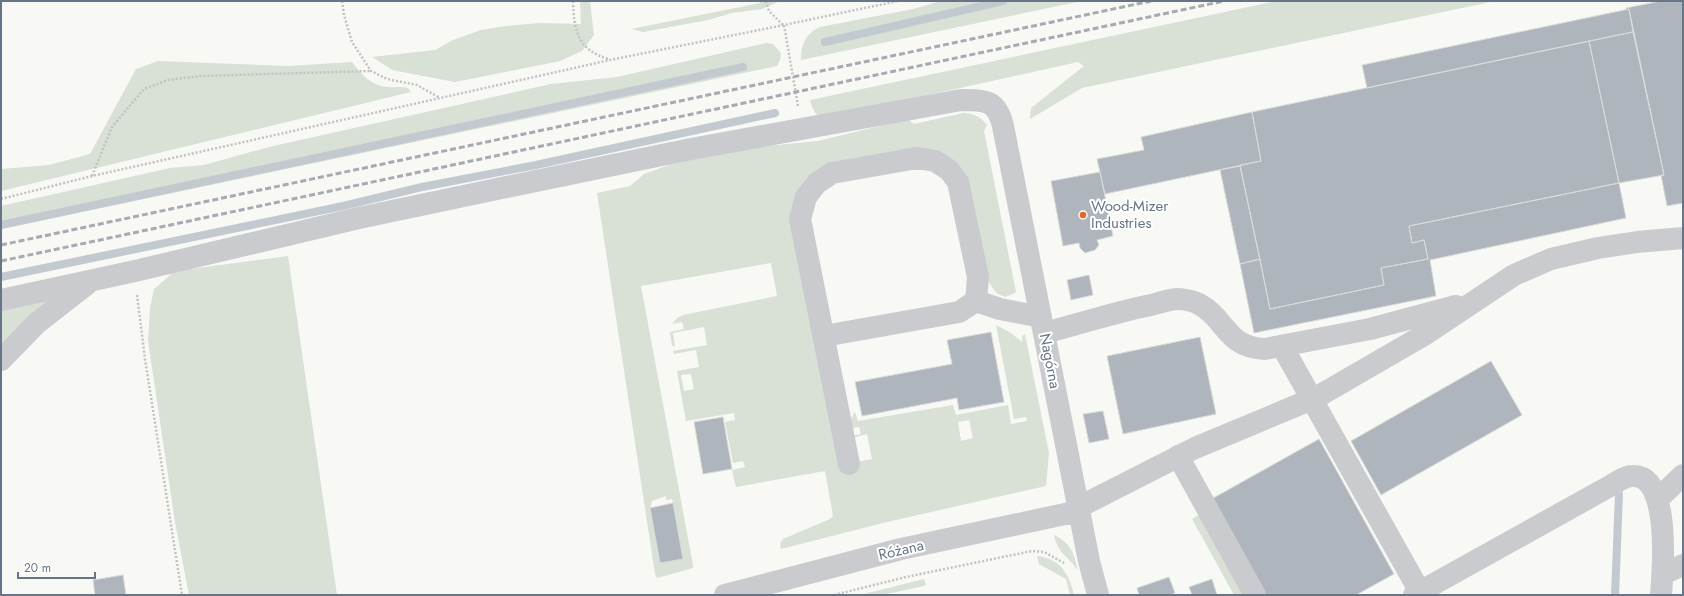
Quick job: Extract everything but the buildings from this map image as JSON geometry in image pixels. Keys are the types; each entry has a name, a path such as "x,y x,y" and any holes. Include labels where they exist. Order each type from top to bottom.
{"street":[{"name":"Nagórna","path":"802,130 961,100 980,101 993,105 1000,114 1079,509 1098,595"},
{"path":"1,300 95,278 135,271 359,218 691,149 802,130"},
{"path":"850,464 800,219 806,197 817,183 832,173 917,158 935,161 949,170 958,182 978,277 976,301"},
{"name":"Różana","path":"725,595 901,549 1079,509 1178,456 1312,399 1424,335 1514,275 1551,259 1637,242 1683,238"},
{"path":"1,360 37,323 95,278"},
{"path":"976,301 1043,325 1179,299 1198,304 1212,314 1224,330 1238,342 1251,348 1282,346 1370,329 1473,302"},
{"path":"824,336 959,312 976,301"},
{"path":"1282,346 1417,593 1630,476 1635,476 1647,482 1654,489 1658,499 1662,527 1662,585"},
{"path":"1178,456 1255,595"},
{"path":"1658,499 1683,475"},
{"path":"1662,585 1683,565"}],"path":[{"path":"342,1 352,42 371,71"},
{"path":"573,1 576,31 582,43 589,50 610,60"},
{"path":"766,1 769,11 784,25 802,130"},
{"path":"1,199 92,176 610,60 898,1"},
{"path":"92,176 112,127 144,89 168,80 201,76 371,71 387,79 417,85 440,98"},
{"path":"135,271 146,366 182,595"},
{"path":"834,595 906,577 1032,550 1038,550 1052,555 1067,566"}],"shaded area":[{"path":"580,1 590,1 594,35 582,51 560,61 455,82 392,70 372,57 435,50 453,40 481,30 506,26 540,23 581,24"},
{"path":"760,1 780,1 762,9 732,13 708,20 643,32 631,29 760,3"},
{"path":"941,1 1082,1 801,60 805,40 811,33 820,27 913,9"},
{"path":"1277,1 1495,1 1082,88 1030,119 1031,108 1084,66 1078,62 833,116 820,116 817,114 813,109 810,100"},
{"path":"766,43 773,44 781,53 777,66 1,229 1,206 170,168 204,165 269,147 551,84 617,77"},
{"path":"158,61 289,66 352,62 363,75 372,82 383,86 408,88 411,92 1,191 1,169 49,165 90,154 136,69"},
{"path":"963,113 976,116 987,125 984,131 1016,292 1009,296 1002,296 990,285 976,251 944,159 836,164 796,206 856,462 872,459 867,434 852,438 851,436 861,434 859,427 850,428 849,422 855,412 858,421 953,405 956,415 1008,405 1011,424 1027,421 1026,417 1014,419 996,325 1011,333 1022,342 1022,336 1025,334 1049,453 1046,486 887,522 781,549 780,544 783,539 830,519 833,516 825,471 736,487 732,470 745,467 743,461 733,463 725,422 735,420 734,413 686,421 677,371 699,367 696,350 674,354 673,351 707,345 704,327 673,333 675,346 672,346 670,332 684,329 682,322 672,324 677,318 683,315 777,296 771,263 641,286 693,565 693,568 657,578 655,574 597,193 630,186 644,174 680,161 736,149 818,141 908,119 914,124","holes":["691,374 694,389 684,391 681,375","969,420 973,438 961,441 958,422","666,496 666,500 672,499 673,503 660,562 650,508 652,501"]},
{"path":"288,256 337,595 189,595 175,522 148,341 150,308 154,289 175,271"},
{"path":"60,295 1,351 1,308"},
{"path":"1203,512 1249,595 1234,595 1192,519"},
{"path":"1054,535 1064,541 1071,549 1078,571 1058,547"},
{"path":"1037,556 1052,560 1063,569 1072,587 1074,595 1070,595 1066,579 1039,564"},
{"path":"924,579 926,585 924,586 882,595 860,595"}],"waterway":[{"path":"825,42 1003,1"},
{"path":"1,225 743,67"},
{"path":"1,277 343,206 422,187 536,165 775,113"},
{"path":"1615,595 1619,494"}],"railway":[{"path":"1,245 1151,1"},
{"path":"1,261 1224,1"}],"place":[{"name":"Wood-Mizer Industries","path":"1083,215"}]}
